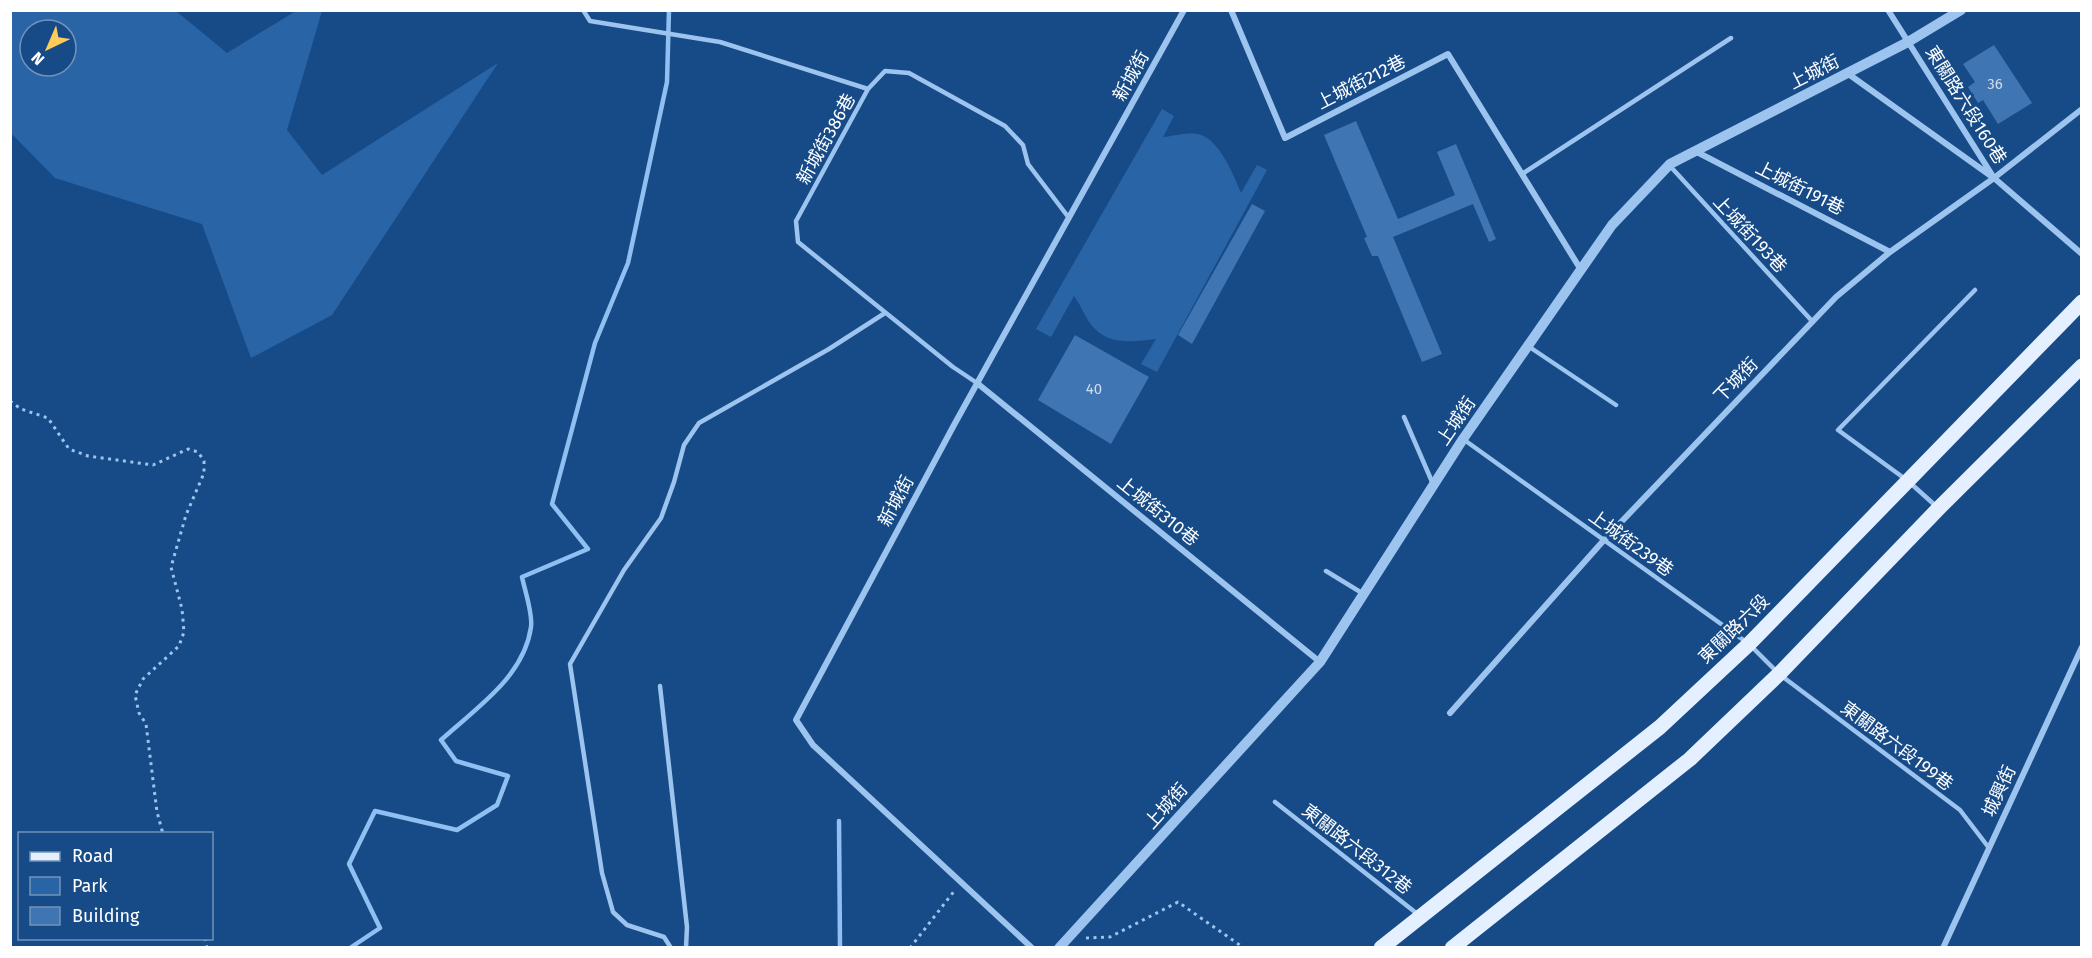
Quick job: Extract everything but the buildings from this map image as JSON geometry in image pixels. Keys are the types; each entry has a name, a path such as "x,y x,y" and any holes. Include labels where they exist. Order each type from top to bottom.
{"main road":[{"name":"東關路六段","path":"1381,948 1660,727 1749,644 2082,302"},
{"path":"1452,948 1690,759 1779,674 1939,508 2082,366"}],"street":[{"name":"新城街","path":"1032,948 813,745 796,720 977,383 1184,10"},
{"name":"上城街212巷","path":"1231,10 1285,138 1448,54 1581,270"},
{"name":"東關路六段160巷","path":"1888,10 1994,178 2082,254"},
{"name":"上城街","path":"1059,948 1320,662 1463,439 1612,225 1670,164 1908,42 1961,10"},
{"path":"1847,73 1994,178"},
{"name":"下城街","path":"1450,713 1604,540 1836,297 1890,252 1994,178 2082,109"},
{"name":"上城街191巷","path":"1695,151 1890,252"},
{"name":"上城街310巷","path":"977,383 1320,662"},
{"name":"城興街","path":"1943,948 2082,647"}],"lane":[{"path":"583,10 590,21 720,42 868,89"},
{"path":"1522,174 1731,38"},
{"name":"新城街386巷","path":"977,383 953,367 798,242 796,221 868,89 885,71 909,73 1005,126 1023,145 1028,164 1069,218"},
{"name":"上城街193巷","path":"1670,164 1812,321"},
{"path":"1939,508 1908,481 1838,430 1976,290"},
{"path":"671,948 664,937 627,925 613,912 602,873 570,664 624,570 661,518 684,445 699,423 830,349 885,313"},
{"path":"1528,346 1616,405"},
{"path":"1404,417 1434,486"},
{"name":"上城街239巷","path":"1463,439 1749,644 1779,674"},
{"path":"1326,571 1364,594"},
{"name":"東關路六段199巷","path":"1779,674 1960,810 1989,848"},
{"path":"660,686 687,927 686,948"},
{"name":"東關路六段312巷","path":"1275,802 1421,917"}],"path":[{"path":"10,401 21,409 48,418 69,449 88,456 153,465 188,449 198,452 204,461 204,473 186,515 171,567 182,609 184,632 179,646 143,679 135,695 139,713 146,724 157,812 162,832"},
{"path":"910,948 962,883"},
{"path":"1068,938 1110,937 1178,902 1244,948"}],"green space":[{"path":"11,10 176,11 227,53 296,11 322,11 287,130 322,175 498,63 332,315 251,358 202,224 55,178 11,133"},
{"path":"1162,109 1174,116 1163,137 1192,133 1208,139 1225,160 1241,193 1257,165 1267,170 1157,372 1141,364 1156,339 1123,341 1108,338 1091,324 1074,296 1051,337 1036,329"}],"waterway":[{"path":"350,948 380,928 349,864 375,811 457,830 497,805 508,776 456,761 441,740 483,703 509,676 527,645 531,622 522,577 588,549 552,504 595,343 628,263 667,82 669,10"},
{"path":"839,821 840,948"}]}
